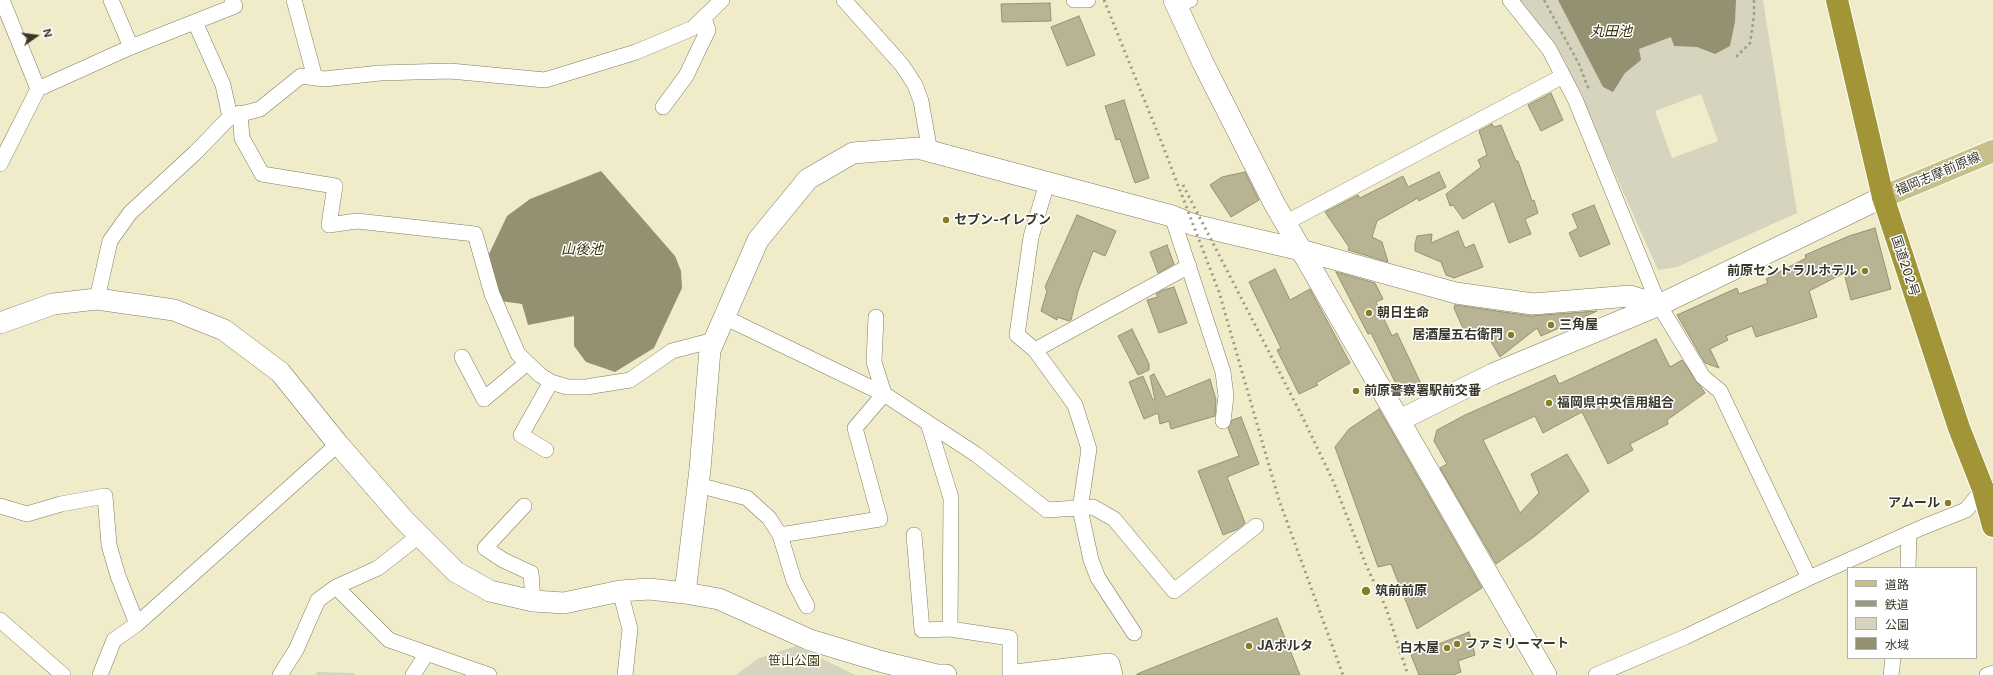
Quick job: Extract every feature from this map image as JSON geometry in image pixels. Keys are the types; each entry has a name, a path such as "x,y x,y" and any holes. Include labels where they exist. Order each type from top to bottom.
{"highway":[{"name":"国道202号","path":"1837,0 1883,197 1959,428 1988,487 1993,526"}],"main road":[{"name":"福岡志摩前原線","path":"1883,197 1993,151"}],"street":[{"path":"2,0 38,89"},
{"path":"111,0 131,47"},
{"path":"0,164 38,89 131,47 235,6 232,0"},
{"path":"294,0 315,78"},
{"path":"97,299 110,241 130,213 235,115 260,108 301,76 324,79 380,73 450,71 545,80 636,52 693,28 722,0"},
{"path":"844,0 902,65 915,85 921,101 930,152"},
{"path":"1074,0 1088,0"},
{"path":"1510,0 1549,49 1563,76 1578,107 1659,305 1703,377 1720,391 1809,578"},
{"path":"1180,2 1206,70 1285,223 1546,675"},
{"path":"663,107 686,76 708,30 704,18"},
{"path":"195,22 223,85 242,138 262,174 335,186 329,225 357,221 475,234 492,294 518,354 540,375 551,382 567,387 586,387 630,380 672,351 714,340"},
{"path":"1285,223 1563,76"},
{"path":"685,593 698,485 710,350 758,240 808,179 853,153 918,148 1172,216 1194,225 1301,250 1456,293 1533,304 1630,296 1659,305"},
{"path":"1047,183 1031,237 1016,335 1035,350 1075,405 1089,449 1080,509 1090,560 1098,578 1134,633"},
{"path":"1400,420 1493,374 1659,305 1883,197"},
{"path":"1172,216 1223,372 1226,396 1223,421"},
{"path":"1035,350 1189,266"},
{"path":"0,323 52,304 97,299 174,310 224,330 280,372 338,444 420,535 456,572 490,591 533,601 564,603 620,591 649,589 719,599 810,640 883,662 937,675 946,675"},
{"path":"876,316 874,362 884,394"},
{"path":"724,317 884,394 977,455 1047,510 1093,507 1114,519 1174,591 1256,526"},
{"path":"462,357 484,399 526,363"},
{"path":"546,450 521,435 551,382"},
{"path":"780,535 880,518 854,428 884,394"},
{"path":"928,423 951,498 950,629"},
{"path":"100,675 114,640 137,624 338,444"},
{"path":"698,485 747,498 769,518 780,535 794,581 807,606"},
{"path":"1596,675 1685,637 1809,578 1909,533 1966,510 1988,487"},
{"path":"0,506 27,514 62,504 105,496 109,545 118,576 137,624"},
{"path":"524,506 485,548 504,560 531,573 533,601"},
{"path":"1908,567 1909,533"},
{"path":"280,675 296,650 318,600 336,587 378,568 420,535"},
{"path":"914,535 922,630 950,629 1010,638 1010,675"},
{"path":"336,587 389,640 489,675"},
{"path":"620,591 630,629 625,675"},
{"path":"0,620 63,675"},
{"path":"413,675 427,653"},
{"path":"1891,675 1893,659"},
{"path":"1015,675 1108,664 1112,675"},
{"path":"1987,675 1993,673"}],"path":[{"path":"1736,57 1750,43 1754,14 1754,0"}],"green space":[{"path":"1517,0 1763,0 1797,213 1677,267 1658,270 1564,59","holes":["1701,94 1718,141 1672,158 1655,111"]},
{"name":"笹山公園","path":"796,646 855,675 736,675 759,658"},
{"path":"317,672 354,673 355,675 316,675"}],"water":[{"name":"丸田池","path":"1558,0 1736,0 1735,22 1730,46 1715,54 1697,47 1674,46 1671,37 1639,49 1641,60 1625,73 1613,92 1603,87"},
{"name":"山後池","path":"601,171 675,256 681,271 682,288 654,348 615,372 586,362 574,346 574,316 528,325 522,304 500,301 489,254 507,216 530,199"}],"building":[{"path":"1050,3 1051,21 1002,22 1001,4"},
{"path":"1079,16 1095,55 1067,66 1051,27"},
{"path":"1551,93 1563,120 1541,131 1528,105"},
{"path":"1124,100 1149,178 1135,183 1120,139 1116,140 1105,106"},
{"path":"1492,124 1494,127 1501,125 1516,161 1518,161 1532,201 1534,200 1538,213 1525,219 1531,234 1509,243 1494,201 1463,219 1453,205 1450,206 1446,194 1481,167 1478,160 1487,155 1479,131"},
{"path":"1245,172 1259,200 1231,217 1210,185 1222,177"},
{"path":"1439,172 1446,187 1419,201 1418,198 1377,221 1372,237 1382,242 1388,262 1348,250 1349,247 1325,212 1358,195 1360,198 1403,176 1408,187"},
{"path":"1594,205 1610,244 1580,257 1569,233 1578,228 1572,214"},
{"path":"1077,215 1116,231 1105,256 1093,251 1078,291 1071,320 1069,321 1057,317 1057,320 1041,311 1047,291 1045,287"},
{"path":"1875,228 1891,289 1851,300 1844,273 1809,291 1817,317 1756,337 1752,326 1726,336 1728,340 1710,349 1719,368 1705,363 1677,315 1737,288 1739,294 1768,283 1766,279 1806,258 1805,255 1849,236"},
{"path":"1458,231 1465,248 1474,244 1483,267 1454,278 1446,275 1441,262 1415,251 1417,236 1432,234 1431,243"},
{"path":"1167,245 1174,264 1158,273 1150,252"},
{"path":"1275,269 1290,300 1310,289 1350,363 1316,383 1318,385 1299,394 1277,350 1281,348 1249,282"},
{"path":"1336,272 1375,283 1383,299 1376,302 1392,336 1397,333 1423,388 1409,395 1400,392 1371,333 1368,334"},
{"path":"1174,287 1187,323 1159,333 1147,300 1158,297 1156,294 1163,290"},
{"path":"1455,305 1531,316 1597,311 1541,336 1537,328 1500,357 1483,328 1474,335 1465,333 1454,308"},
{"path":"1132,329 1149,364 1149,370 1138,375 1118,336"},
{"path":"1656,339 1670,367 1682,360 1705,393 1667,420 1668,424 1630,444 1633,450 1608,464 1582,412 1543,433 1535,416 1483,440 1520,513 1539,493 1531,474 1567,454 1589,491 1535,536 1496,564 1440,468 1447,464 1434,441 1437,430 1465,415 1555,375 1559,384"},
{"path":"1154,374 1166,397 1210,379 1216,400 1215,416 1171,429 1169,421 1160,424 1158,413 1144,419 1129,382 1143,376 1153,400 1155,400 1150,376"},
{"path":"1379,409 1482,588 1417,629 1391,564 1378,567 1335,447 1349,429"},
{"path":"1241,417 1259,464 1227,477 1245,523 1238,529 1223,535 1198,471 1239,456 1228,428 1232,420"},
{"name":"JAポルタ","path":"1277,618 1300,675 1137,675 1137,674"},
{"name":"ファミリーマート","path":"1469,632 1475,655 1458,661 1461,672 1453,675 1419,675 1411,655"}],"railway":[{"path":"1104,0 1163,146 1219,292 1279,500 1343,675"},
{"path":"1183,185 1302,416 1334,483 1366,565 1386,608 1408,675"}],"place":[{"name":"セブン-イレブン","path":"946,220"},
{"name":"前原セントラルホテル","path":"1865,271"},
{"name":"朝日生命","path":"1369,313"},
{"name":"三角屋","path":"1551,325"},
{"name":"居酒屋五右衛門","path":"1511,335"},
{"name":"前原警察署駅前交番","path":"1356,391"},
{"name":"福岡県中央信用組合","path":"1549,403"},
{"name":"アムール","path":"1948,503"},
{"name":"筑前前原","path":"1366,591"},
{"name":"ファミリーマート","path":"1457,644"},
{"name":"JAポルタ","path":"1249,646"},
{"name":"白木屋","path":"1447,648"}]}
